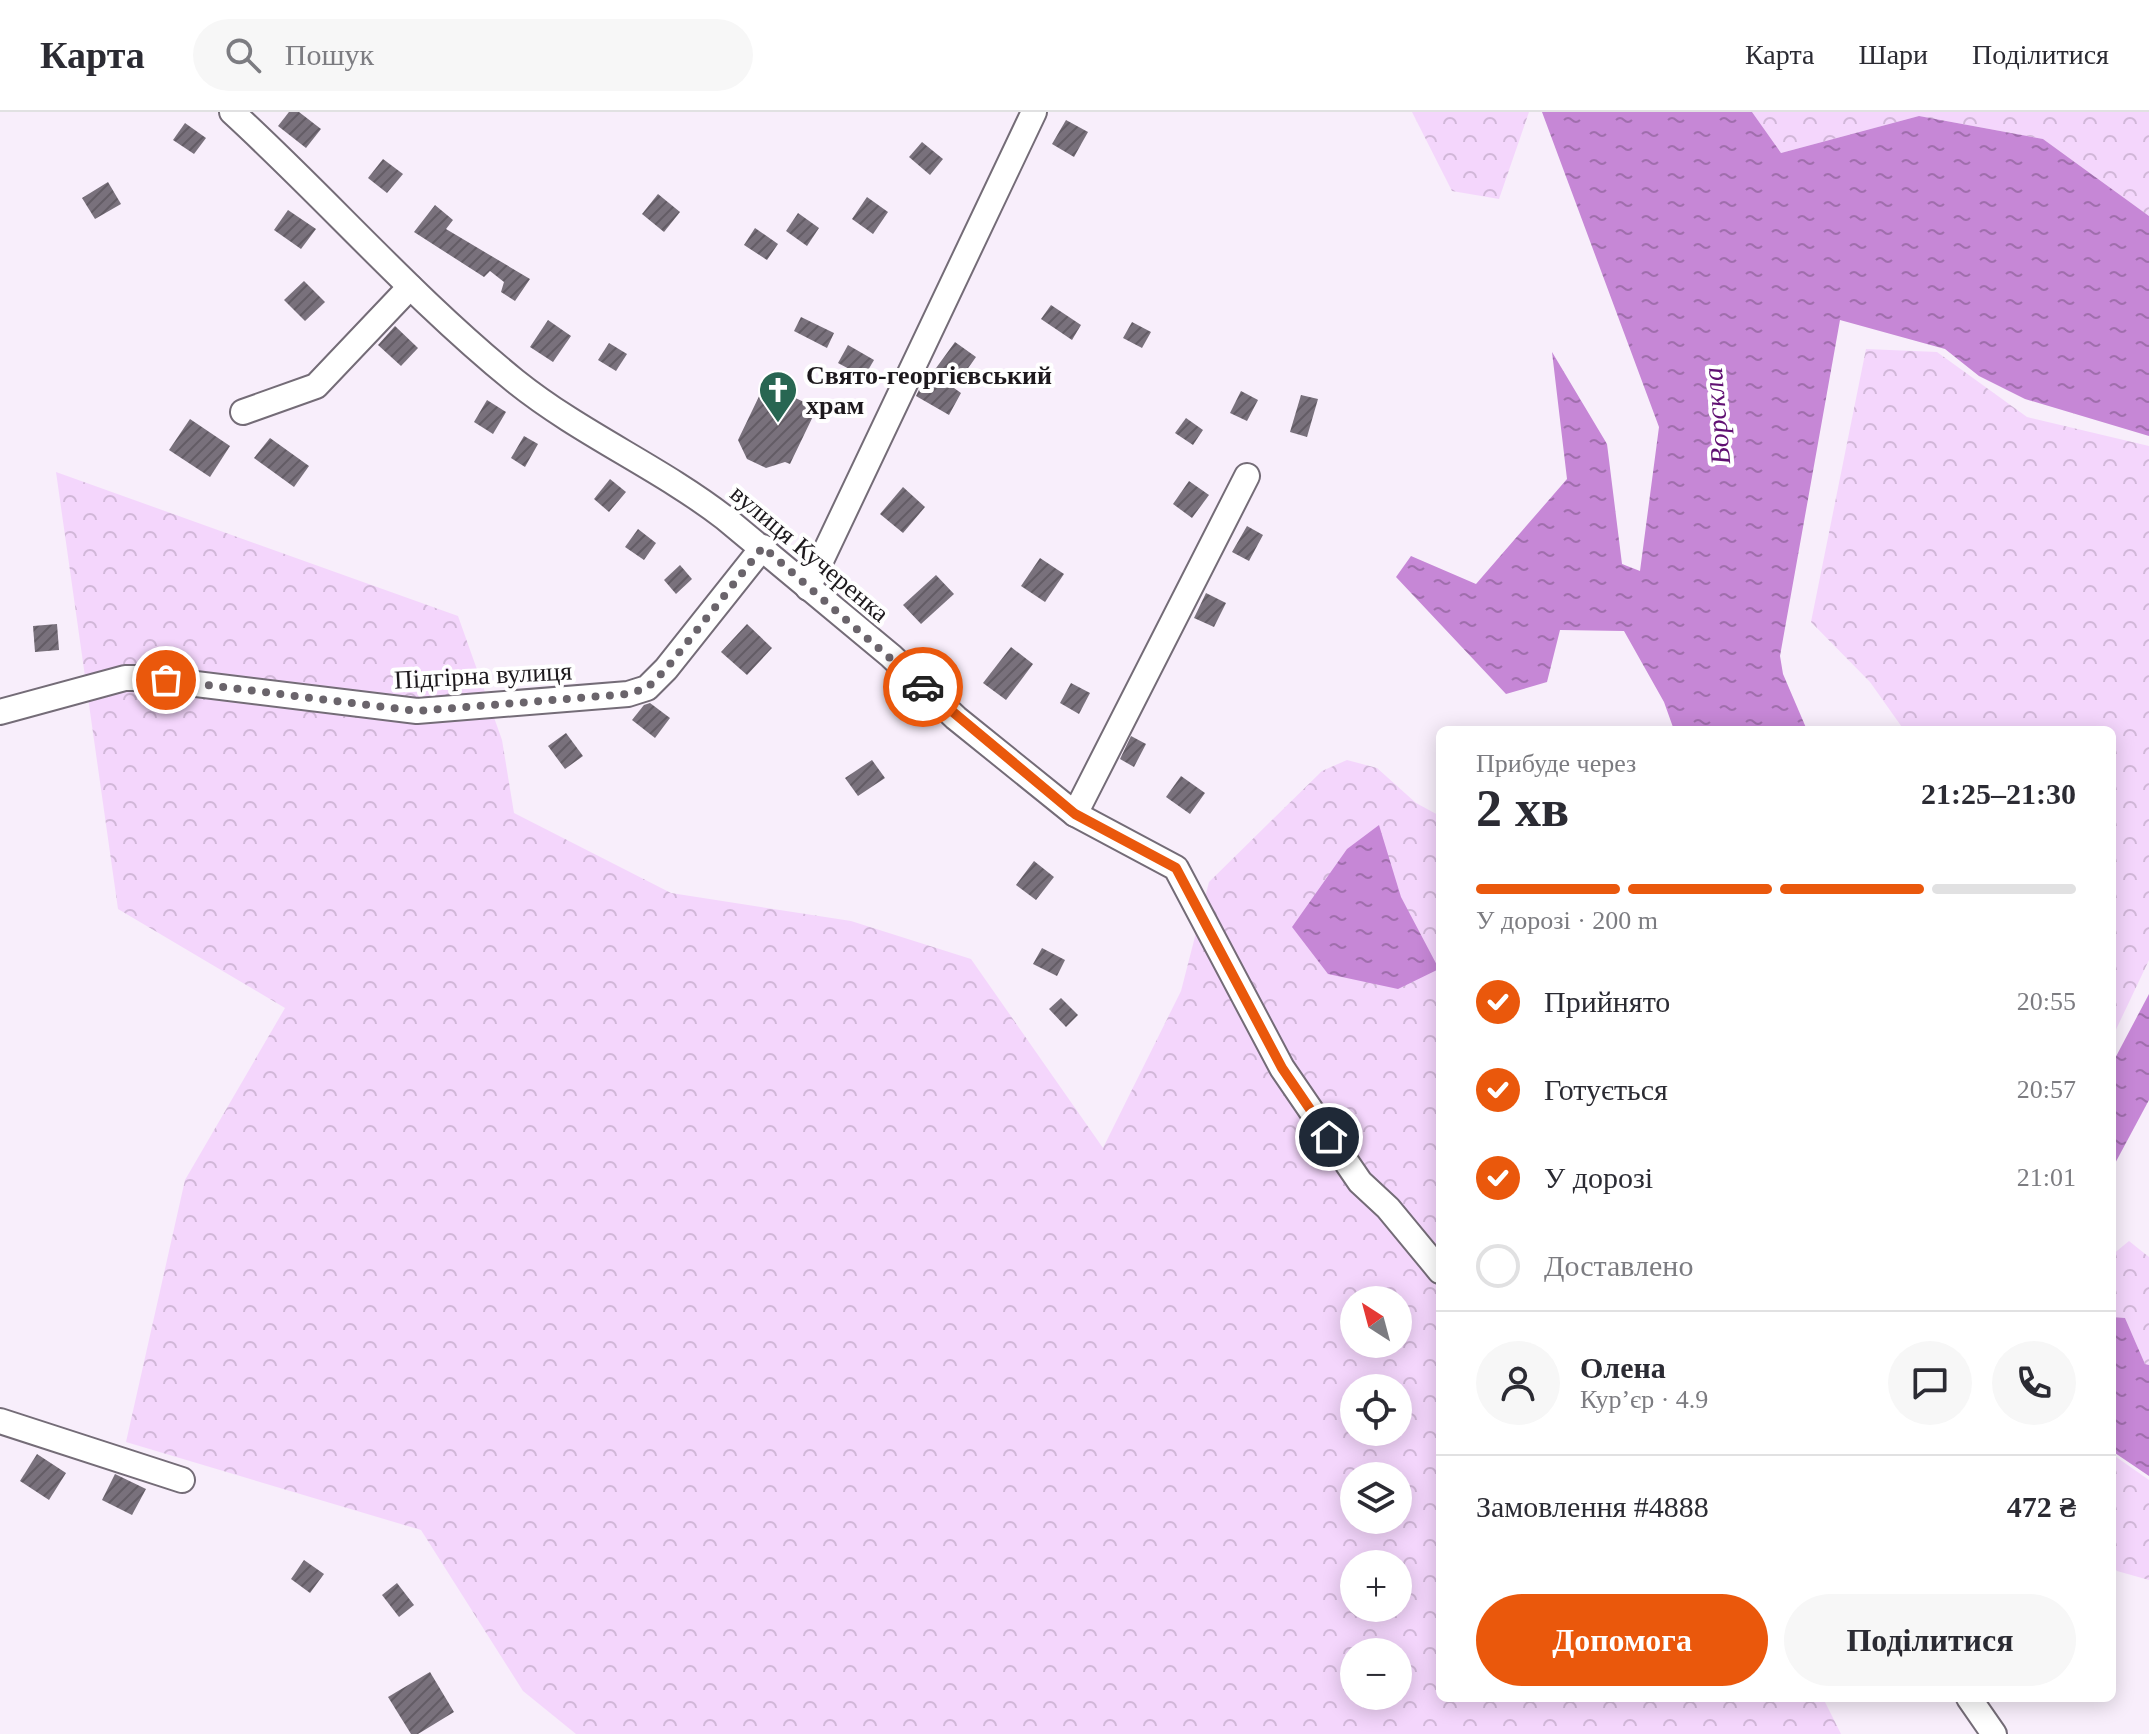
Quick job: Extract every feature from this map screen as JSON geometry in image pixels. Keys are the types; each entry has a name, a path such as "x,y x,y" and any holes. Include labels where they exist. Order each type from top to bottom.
{"street":[{"name":"вулиця Кучеренка","path":"232,112 464,338 547,405 586,432 701,499 763,547 891,656 956,718 1075,814 1176,868 1282,1068 1360,1182 1388,1208 1436,1266"},
{"path":"808,588 1034,112"},
{"path":"243,412 316,386 410,287"},
{"path":"1075,814 1247,476"},
{"name":"Підгірна вулиця","path":"0,712 125,678 147,678 417,711 628,694 647,688 666,669 763,547"},
{"path":"0,1421 182,1480"},
{"path":"1972,1702 1994,1734"}],"green space":[{"path":"1412,112 1529,112 1499,199 1452,191"},
{"path":"1752,112 2149,112 2149,216 2043,139 1919,116 1781,153"},
{"path":"1866,349 1937,352 2027,417 2149,446 2149,960 2116,1030 2116,726 1901,726 1870,682 1811,622"},
{"path":"56,472 458,616 502,740 514,813 671,893 851,921 971,959 1103,1148 1181,991 1209,882 1322,771 1347,760 1377,768 1416,803 1436,814 1436,1702 1825,1702 1841,1734 576,1734 523,1691 421,1530 126,1442 185,1180 285,1008 118,909"},
{"path":"2129,1241 2149,1257 2149,1365 2145,1364 2125,1318 2116,1317 2116,1252"},
{"path":"2116,1457 2149,1480 2149,1580 2117,1571"}],"water":[{"name":"Ворскла","path":"1542,112 1752,112 1781,153 1919,116 2043,139 2149,216 2149,436 2025,399 1979,376 1945,349 1840,320 1780,656 1783,674 1805,726 1673,726 1664,702 1624,631 1560,630 1547,682 1506,694 1396,577 1411,556 1476,584 1567,479 1552,352 1607,444 1622,564 1640,571 1659,427"},
{"path":"1379,825 1401,897 1436,963 1436,970 1398,989 1328,974 1292,927 1347,849"},
{"path":"2149,994 2149,1100 2116,1162 2116,1056"},
{"path":"2116,1317 2125,1318 2145,1364 2149,1365 2149,1476 2116,1454"}],"building":[{"path":"289,112 299,112 321,129 306,148 278,126"},
{"path":"1066,120 1088,132 1074,157 1052,144"},
{"path":"185,123 206,138 194,154 173,140"},
{"path":"922,142 943,159 930,175 909,157"},
{"path":"383,159 403,174 387,193 368,178"},
{"path":"108,182 121,204 95,219 82,198"},
{"path":"658,194 680,212 664,232 642,214"},
{"path":"867,197 888,212 873,234 852,219"},
{"path":"435,205 453,220 446,229 530,279 515,301 501,292 504,282 490,271 484,277 414,232"},
{"path":"288,210 316,229 301,249 274,230"},
{"path":"798,213 819,228 807,246 786,231"},
{"path":"755,228 778,244 767,260 744,245"},
{"path":"304,281 325,302 305,321 284,300"},
{"path":"1051,305 1081,325 1072,340 1041,319"},
{"path":"801,317 834,333 827,348 794,331"},
{"path":"548,320 571,336 553,362 530,347"},
{"path":"1132,322 1151,332 1142,348 1123,338"},
{"path":"395,326 418,348 401,366 378,345"},
{"path":"955,342 976,357 954,388 961,393 949,415 916,396 927,373 931,375"},
{"path":"609,343 627,354 616,371 598,360"},
{"path":"848,345 874,360 864,377 838,363"},
{"name":"Свято-георгієвський храм","path":"765,384 817,408 790,464 785,462 766,468 747,459 738,440"},
{"path":"1241,391 1258,400 1247,421 1230,413"},
{"path":"1301,395 1318,399 1307,437 1290,432"},
{"path":"487,400 506,412 493,434 474,422"},
{"path":"1186,418 1203,430 1193,445 1175,433"},
{"path":"190,419 230,446 210,477 169,450"},
{"path":"524,436 538,444 525,467 511,458"},
{"path":"270,438 309,466 294,487 254,458"},
{"path":"610,479 626,492 609,512 594,499"},
{"path":"1189,481 1209,495 1192,518 1173,504"},
{"path":"903,487 925,507 903,533 880,514"},
{"path":"1247,526 1263,535 1249,561 1232,552"},
{"path":"638,529 656,543 644,560 625,547"},
{"path":"1040,558 1064,574 1045,602 1021,586"},
{"path":"680,565 692,579 676,594 664,580"},
{"path":"936,575 954,594 921,624 903,605"},
{"path":"1206,593 1226,603 1214,627 1194,618"},
{"path":"57,624 59,650 35,652 33,626"},
{"path":"747,624 772,648 747,675 721,652"},
{"path":"1011,647 1033,664 1006,700 983,683"},
{"path":"1071,683 1090,693 1079,714 1060,703"},
{"path":"650,703 670,718 655,738 632,720 644,705"},
{"path":"566,733 583,756 565,769 548,746"},
{"path":"1131,736 1146,744 1134,767 1120,759"},
{"path":"872,760 885,778 858,796 845,778"},
{"path":"1181,776 1205,793 1190,814 1166,797"},
{"path":"1034,861 1054,877 1036,900 1016,885"},
{"path":"1042,948 1065,960 1057,976 1033,964"},
{"path":"1061,998 1078,1015 1066,1027 1049,1009"},
{"path":"37,1454 66,1473 49,1500 20,1481"},
{"path":"115,1474 146,1489 132,1515 102,1500"},
{"path":"304,1560 324,1574 310,1593 291,1579"},
{"path":"397,1583 414,1605 399,1617 382,1595"},
{"path":"430,1672 454,1712 418,1734 411,1734 388,1697"}],"way so far":[{"path":"166,680 417,711 628,694 647,688 666,669 763,547 923,687"}],"place":[{"name":"Свято-георгієвський храм","path":"778,424"}],"route":[{"path":"923,687 956,718 1075,814 1176,868 1282,1068 1329,1137"}]}
